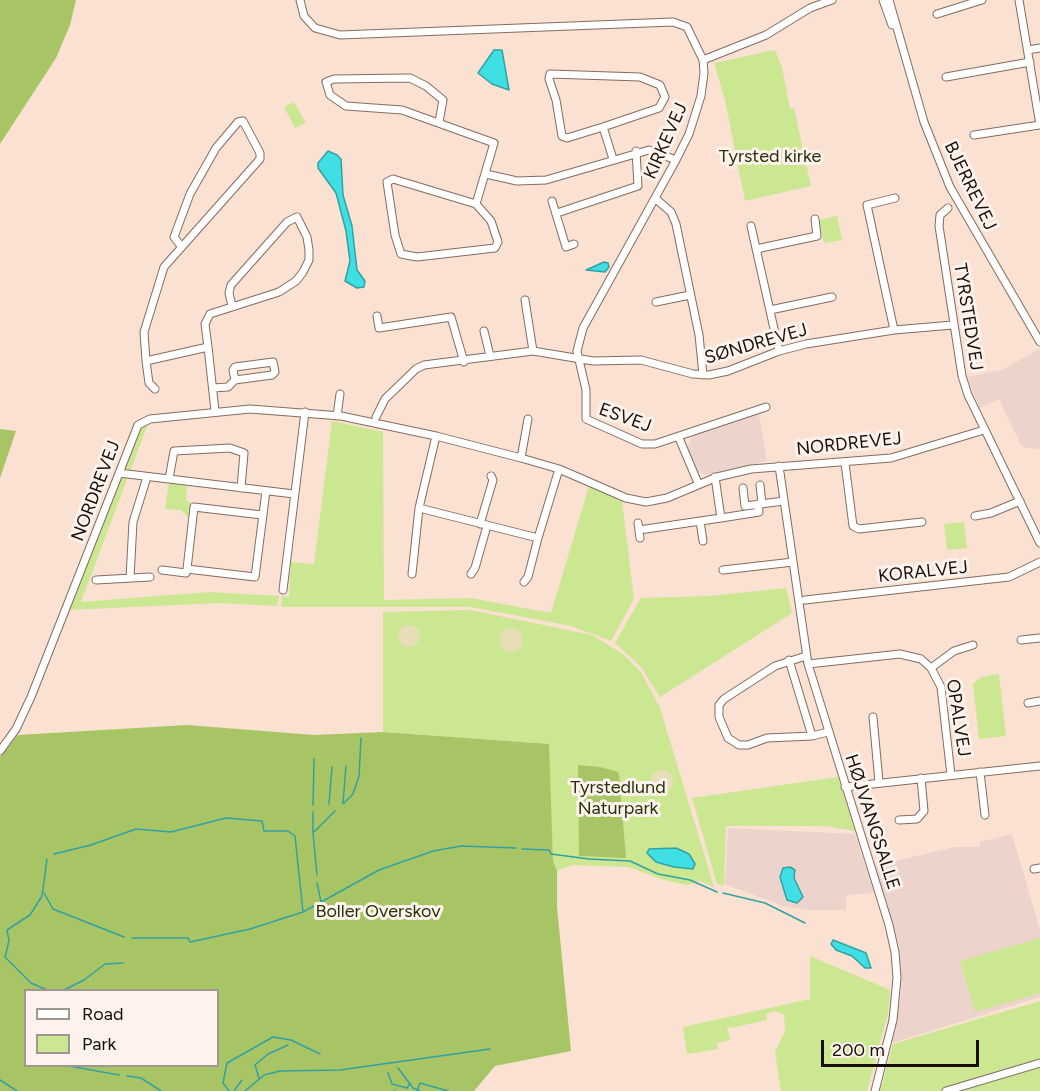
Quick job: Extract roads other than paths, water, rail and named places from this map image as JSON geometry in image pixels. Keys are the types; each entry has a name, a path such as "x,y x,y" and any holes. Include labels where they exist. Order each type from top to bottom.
{"street":[{"path":"300,0 304,16 315,28 340,35 673,22 691,31 703,60 766,35 810,8 832,0"},
{"name":"BJERREVEJ","path":"883,0 897,33"},
{"name":"BJERREVEJ","path":"889,0 924,122 952,192 1040,342"},
{"path":"937,14 982,0"},
{"path":"974,135 1040,125 1039,108 1019,0"},
{"path":"1028,50 1040,48"},
{"name":"KIRKEVEJ","path":"578,358 583,328 656,199 689,134 701,96 703,60"},
{"path":"946,76 1030,62"},
{"path":"550,74 640,77 660,85 665,97 659,108 603,127 567,138 562,136 556,100 549,79 550,74"},
{"path":"439,122 443,100 426,86 410,78 334,79 326,82 330,95 346,106 388,108 439,122 493,141 486,174 476,204"},
{"path":"154,389 149,383 143,341 164,267 260,159 260,153 243,121 238,122 216,148 190,194 174,237 181,246"},
{"path":"603,127 613,159"},
{"path":"486,174 517,181 546,180 636,152 659,151 676,160"},
{"path":"557,213 638,186 636,152"},
{"path":"393,179 476,204 491,221 498,242 495,248 406,256 399,249 386,183 393,179"},
{"path":"894,330 867,205 895,198"},
{"path":"656,199 670,212 676,224 699,335 703,375"},
{"path":"552,201 566,247 574,244"},
{"name":"TYRSTEDVEJ","path":"948,208 940,215 939,226 952,326 962,376 984,430 1037,530 1040,543"},
{"path":"214,411 206,318 210,314 232,306 279,292 296,280 309,260 307,237 297,217 287,222 231,285 229,293 232,306"},
{"path":"756,249 817,236 815,219"},
{"path":"751,226 779,351"},
{"path":"656,302 690,295"},
{"path":"770,310 832,297"},
{"path":"525,300 533,351"},
{"path":"377,316 380,328 451,317 464,362"},
{"name":"SØNDREVEJ","path":"376,417 385,399 416,369 433,364 464,362 533,351 593,362 641,360 703,375 728,371 779,351 836,338 894,330 952,326"},
{"path":"484,331 490,357"},
{"path":"146,361 208,347"},
{"name":"ESVEJ","path":"578,358 586,390 586,419 642,444 655,444 679,438 765,407"},
{"path":"213,388 228,387 235,380 272,375 275,372 273,362 235,367 235,380"},
{"path":"337,416 340,394"},
{"name":"NORDREVEJ","path":"0,751 16,729 31,697 138,425 150,418 250,409 337,416 436,436 521,458 559,469 636,501 667,498 715,477 779,466 891,459 984,430"},
{"path":"283,590 305,412"},
{"path":"521,458 528,419"},
{"path":"412,574 419,508 436,436"},
{"path":"679,438 698,483"},
{"path":"169,479 174,451 230,448 244,453 241,488"},
{"path":"845,463 853,526 858,530 922,522"},
{"name":"HØJVANGSALLE","path":"779,466 807,660 889,925 896,961 893,1020 875,1091"},
{"path":"524,582 528,577 559,469"},
{"path":"119,473 294,494"},
{"path":"471,574 475,568 484,525 493,480 491,476"},
{"path":"130,578 133,522 147,477"},
{"path":"715,477 721,518"},
{"path":"639,530 759,512 760,486"},
{"path":"743,488 745,506 784,501"},
{"path":"187,569 255,577 266,491"},
{"path":"975,516 991,513 1020,501"},
{"path":"162,570 186,573 194,507 262,515"},
{"path":"419,508 538,538"},
{"path":"700,520 703,541"},
{"path":"723,570 793,562"},
{"name":"KORALVEJ","path":"806,600 1009,577 1040,562"},
{"path":"96,580 150,577"},
{"path":"1021,640 1040,638"},
{"name":"OPALVEJ","path":"932,668 954,651 973,645"},
{"name":"OPALVEJ","path":"828,732 812,736 778,736 739,745 728,738 718,717 719,705 724,699 775,666 789,660 900,654 921,659 932,668 941,687 951,775"},
{"path":"789,660 812,736"},
{"path":"1028,702 1040,701"},
{"path":"873,717 879,782"},
{"path":"845,787 1040,766"},
{"path":"980,772 985,815"},
{"path":"899,820 917,819 924,811 921,778"},
{"path":"946,1091 1040,1063"}],"water":[{"path":"494,50 502,50 509,90 492,84 478,73"},
{"path":"328,151 341,159 343,195 352,226 357,270 365,281 364,287 357,288 345,281 350,261 346,231 336,193 318,168 318,163"},
{"path":"604,262 608,263 609,267 605,272 586,270"},
{"path":"676,848 689,854 695,864 693,869 656,862 647,853 649,849"},
{"path":"790,867 795,870 794,878 803,897 797,903 787,900 780,877 783,868"},
{"path":"833,940 866,953 871,968 865,968 852,956 836,950 831,944"}],"waterway":[{"path":"343,804 353,794 359,776 361,738"},
{"path":"313,805 314,759"},
{"path":"343,803 346,766"},
{"path":"329,804 332,767"},
{"path":"317,875 313,833 335,811"},
{"path":"313,812 313,833"},
{"path":"54,854 91,845 136,829 171,832 226,818 262,821 264,831 288,831 295,836 303,912"},
{"path":"132,938 188,938 190,942 250,929 303,912 379,870 433,851 461,846 516,848"},
{"path":"522,849 549,850 551,854 589,859 630,861 658,874 690,880 717,892"},
{"path":"45,989 31,983 5,957 9,941 7,930 30,915 42,896 47,859"},
{"path":"317,883 321,902"},
{"path":"44,893 53,909 124,937"},
{"path":"723,893 765,903 805,923"},
{"path":"66,989 84,980 105,964 123,963"},
{"path":"229,1091 223,1083 227,1063 273,1037 291,1040 320,1054"},
{"path":"259,1078 255,1065 268,1054 288,1045"},
{"path":"245,1091 264,1075 280,1071 340,1070 490,1049"},
{"path":"75,1067 119,1075"},
{"path":"398,1068 413,1088 420,1091"},
{"path":"388,1073 392,1084 407,1088 410,1083"},
{"path":"127,1076 141,1078 161,1091"},
{"path":"0,1080 17,1091"},
{"path":"234,1091 242,1080"},
{"path":"417,1091 420,1083 448,1091"}],"park label":[{"name":"Tyrsted kirke","path":"770,157"},
{"name":"Tyrstedlund Naturpark","path":"618,798"},
{"name":"Boller Overskov","path":"378,912"}]}
